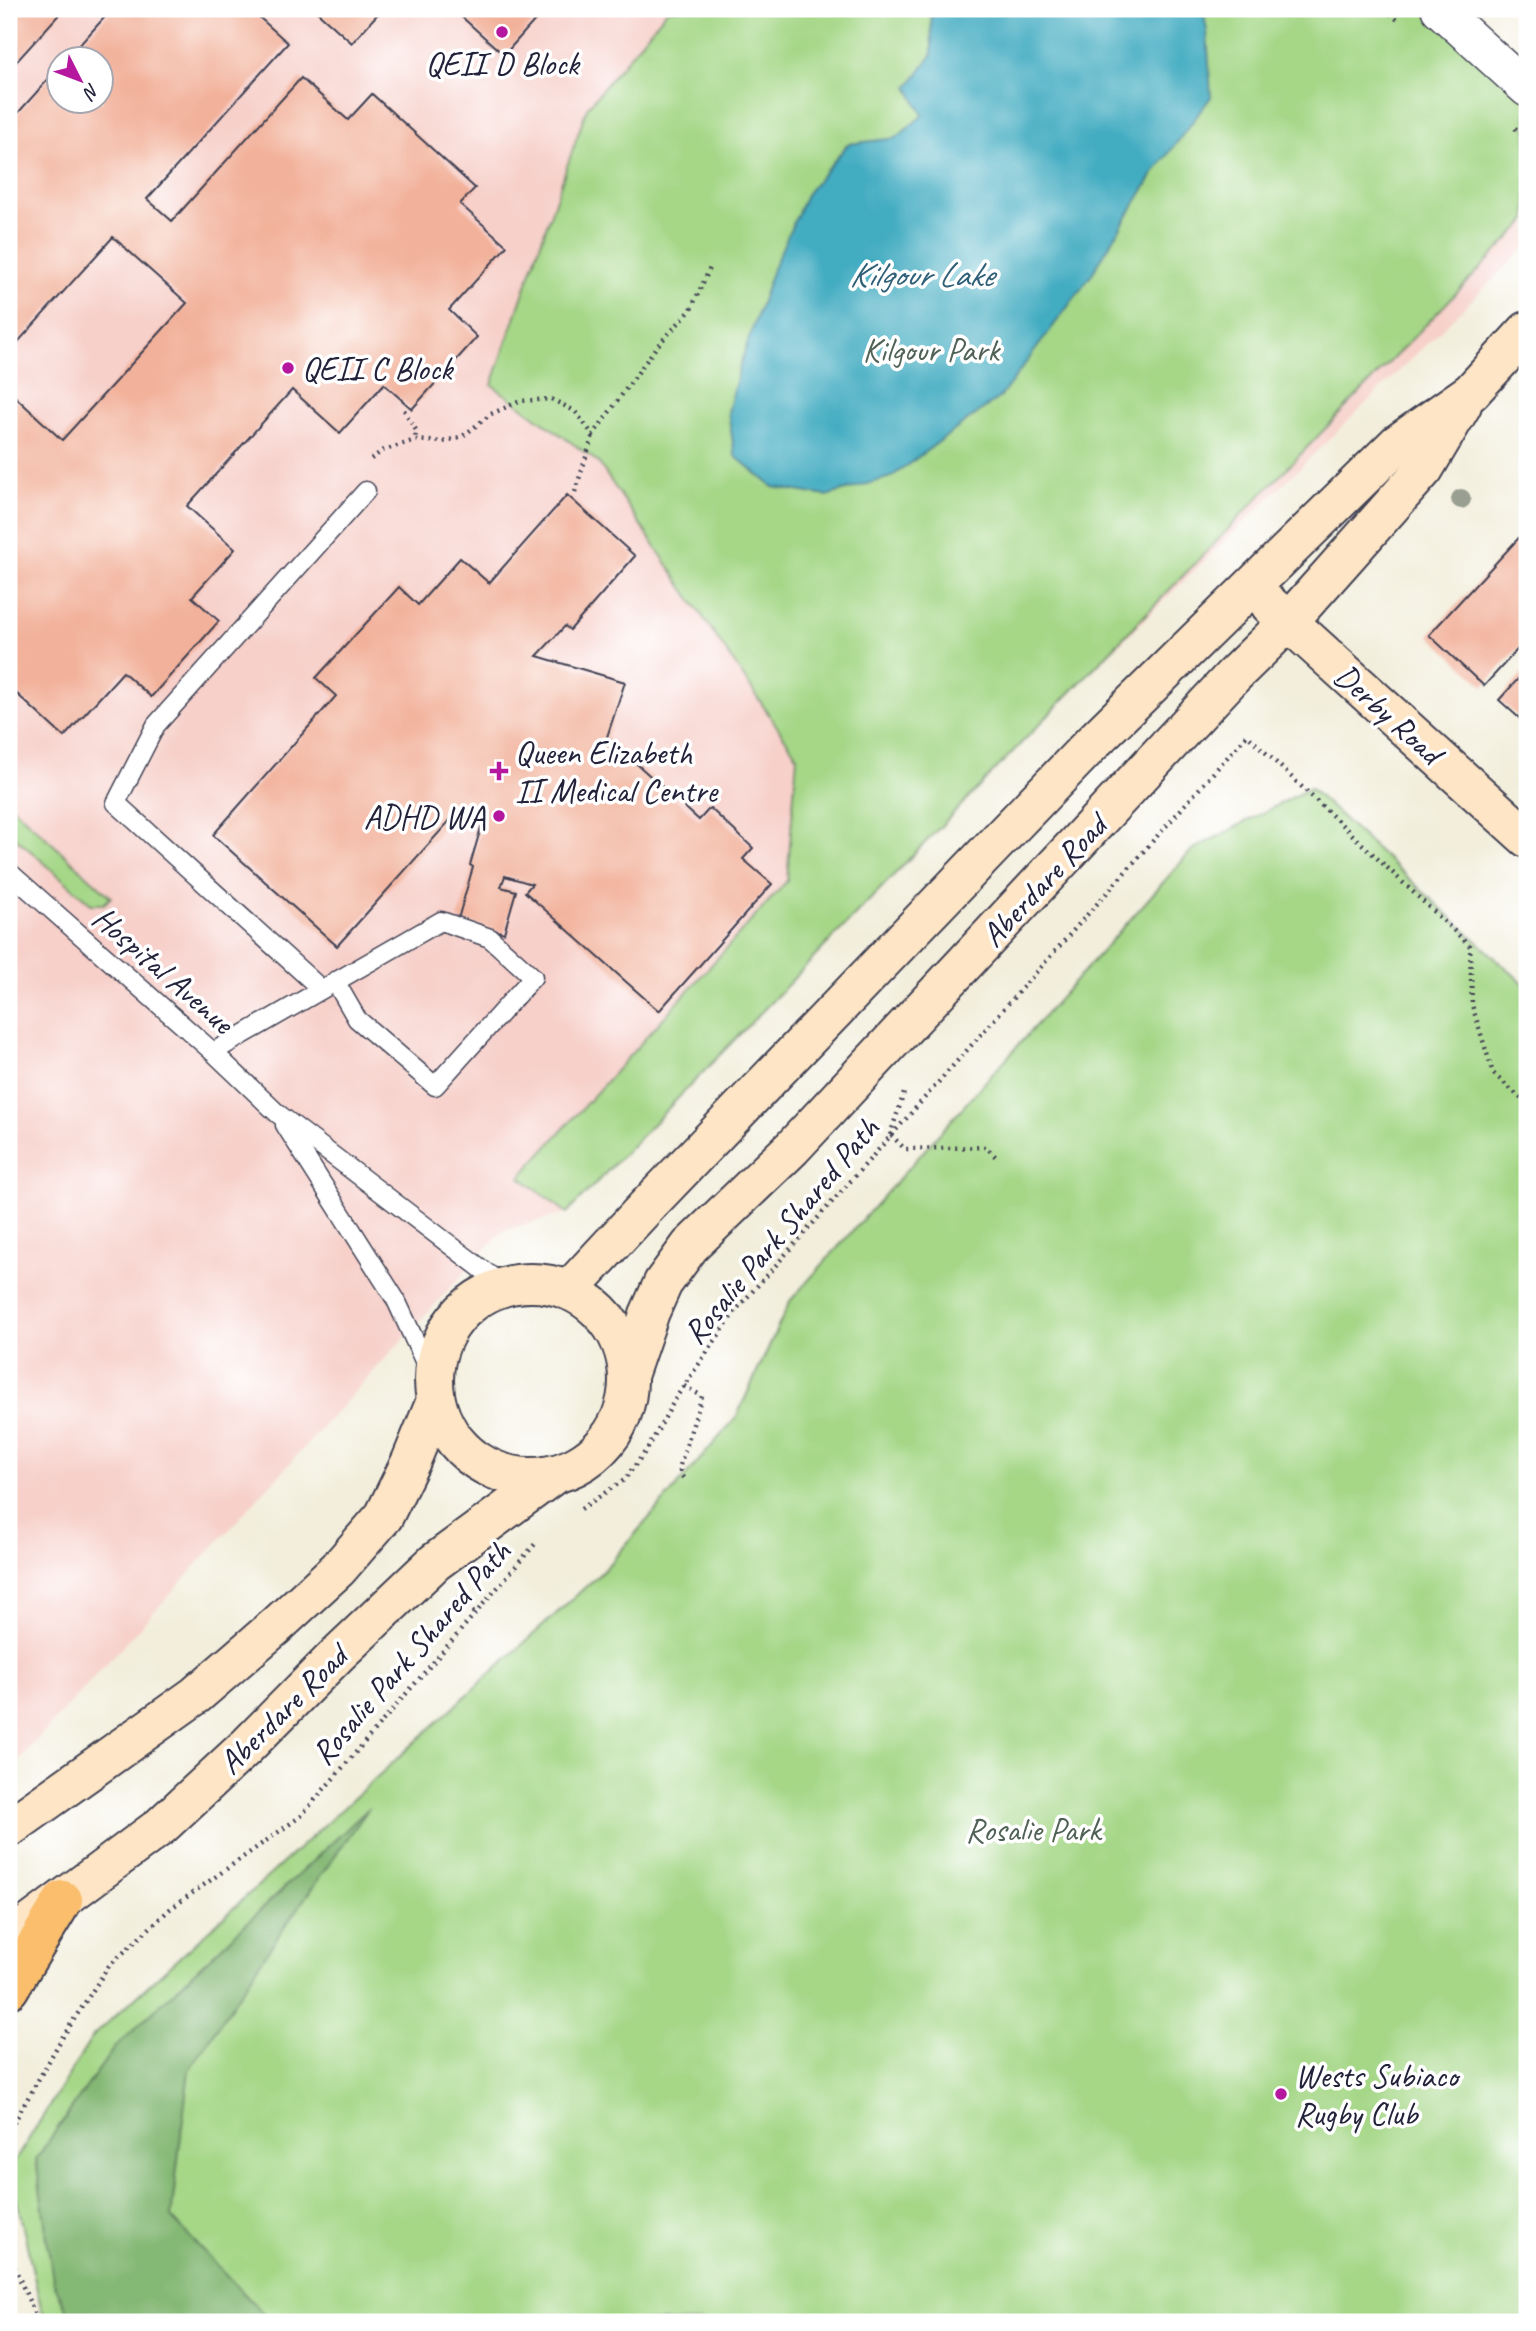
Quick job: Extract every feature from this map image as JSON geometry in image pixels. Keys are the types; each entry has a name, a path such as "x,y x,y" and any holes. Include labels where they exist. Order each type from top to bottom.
{"main road":[{"name":"Aberdare Road","path":"629,1373 663,1283 690,1246 792,1148 1233,676 1289,621 1424,469 1471,392 1527,331"},
{"name":"Aberdare Road","path":"569,1290 1095,740 1397,443 1471,392"},
{"name":"Derby Road","path":"1250,588 1527,838"},
{"path":"528,1282 569,1290 592,1304 611,1323 623,1346 629,1373 626,1401 617,1426 601,1449 579,1466 552,1476 522,1478 492,1471 467,1455 447,1432 434,1392 438,1349 453,1322 476,1300 504,1286 528,1282"},
{"name":"Aberdare Road","path":"9,1828 196,1695 338,1569 384,1516 411,1461 434,1392"},
{"name":"Aberdare Road","path":"9,1939 161,1826 246,1748 339,1653 435,1562 552,1476"},
{"path":"9,1989 63,1900"}],"street":[{"path":"1439,9 1527,89"}],"lane":[{"path":"213,1052 328,985 441,921 490,938 533,977 435,1086 357,1019 328,985 116,803 156,725 366,491"},
{"name":"Hospital Avenue","path":"9,872 213,1052 277,1113 504,1286"},
{"name":"Hospital Avenue","path":"277,1113 396,1300 434,1392"}],"path":[{"path":"575,492 593,435 657,346 690,311 711,266"},
{"path":"369,460 382,451 415,440 443,442 463,436 491,414 520,401 551,399 575,411 593,435"},
{"path":"404,410 416,430 415,440"},
{"name":"Rosalie Park Shared Path","path":"573,1515 624,1480 648,1448 684,1386 736,1310 1247,735 1470,946 1472,1005 1493,1073 1527,1104"},
{"path":"891,1135 905,1149 986,1147 996,1157"},
{"path":"684,1386 702,1396 680,1465 680,1474 686,1481"},
{"name":"Rosalie Park Shared Path","path":"9,2136 10,2125 108,1968 170,1909 301,1816 542,1536"},
{"path":"9,2254 38,2322"}],"shaded area":[{"name":"Queen Elizabeth II Medical Centre","path":"9,9 1371,9 1527,148 1527,241 1524,249 759,996 567,1213 502,1231 13,1766 9,1767"}],"green space":[{"name":"Kilgour Park","path":"668,9 1439,9 1527,89 1527,220 567,1213 520,1177 787,881 797,756 598,462 492,385 587,108"},
{"name":"Rosalie Park","path":"1310,788 1527,987 1527,2322 48,2322 41,2308 10,2169 93,2036 603,1571 736,1418 790,1301 1192,850"},
{"path":"9,804 111,897 104,904 91,904 9,832"},
{"path":"369,1808 278,1936 189,2070 171,2217 271,2322 72,2322 53,2281 36,2159 114,2048"}],"water":[{"name":"Kilgour Lake","path":"931,9 1203,9 1211,97 1154,173 1090,277 1001,396 891,477 826,496 773,487 735,456 728,412 741,362 774,266 807,193 848,144 896,138 923,115 908,87 932,55"}],"building":[{"path":"9,9 64,9 9,70"},
{"name":"QEII C Block","path":"112,9 250,9 288,43 147,199 172,221 301,78 348,120 372,94 475,188 460,204 507,246 449,310 477,337 412,409 384,384 340,433 292,390 187,506 235,549 192,597 219,621 151,697 123,672 64,737 17,694 9,703 9,391 62,440 187,303 113,237 9,352 9,123 46,82 46,116 116,116 116,46 79,46"},
{"path":"314,9 382,9 352,43"},
{"name":"QEII D Block","path":"453,9 545,9 504,55"},
{"path":"567,495 635,556 570,630 565,626 537,656 625,682 607,737 699,820 710,808 753,848 743,859 772,884 659,1011 525,892 532,884 505,876 501,887 516,891 504,933 458,919 485,814 461,808 337,946 213,835 336,696 316,678 399,587 418,605 460,558 489,583"},
{"path":"1527,529 1527,639 1484,686 1429,635"},
{"path":"1527,669 1527,725 1499,700"}],"place":[{"name":"QEII D Block","path":"502,32"},
{"name":"QEII C Block","path":"288,368"},
{"name":"Queen Elizabeth II Medical Centre","path":"499,771"},
{"name":"ADHD WA","path":"499,816"},
{"name":"Wests Subiaco Rugby Club","path":"1281,2094"}]}
